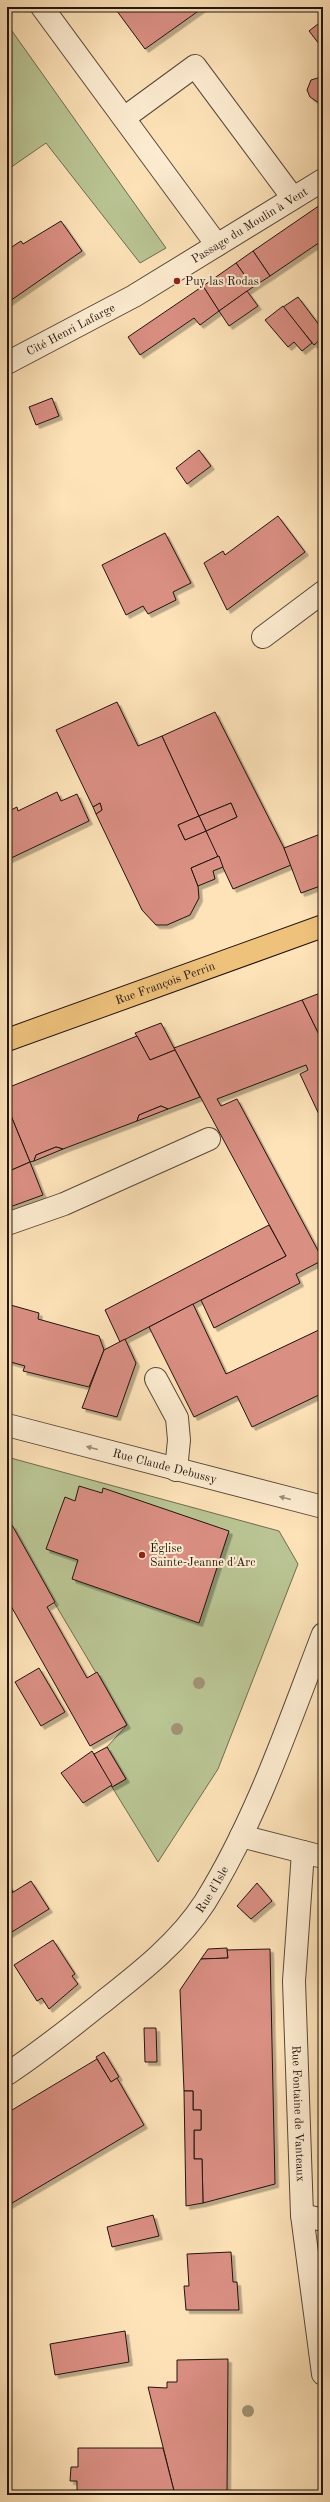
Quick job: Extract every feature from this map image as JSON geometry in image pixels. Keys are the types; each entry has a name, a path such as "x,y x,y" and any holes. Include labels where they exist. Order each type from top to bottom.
{"main road":[{"name":"Rue François Perrin","path":"7,1040 323,926"}],"street":[{"path":"42,7 217,245"},
{"path":"124,118 195,66 293,198"},
{"name":"Passage du Moulin à Vent","path":"134,296 323,180"},
{"name":"Cité Henri Lafarge","path":"7,363 134,296"},
{"path":"262,637 323,592"},
{"path":"7,1224 64,1204 209,1139"},
{"path":"156,1379 177,1418 178,1440 176,1470"},
{"name":"Rue Claude Debussy","path":"7,1425 323,1507"},
{"name":"Rue d'Isle","path":"7,2073 49,2044 158,1958 204,1903 241,1836 279,1748 323,1634"},
{"path":"241,1836 313,1855"},
{"name":"Rue Fontaine de Vanteaux","path":"313,1855 294,1981 302,2215 323,2374"},
{"path":"302,2215 323,2220"}],"green space":[{"path":"7,24 166,248 140,263 46,143 7,170"},
{"path":"7,1457 279,1531 298,1564 218,1769 158,1862 112,1787 126,1779 107,1747 127,1725 7,1523"}],"building":[{"path":"114,7 204,7 145,49"},
{"path":"323,20 323,49 309,31"},
{"path":"321,77 323,78 323,102 319,103 310,97 307,90 311,80"},
{"path":"323,203 323,240 270,276 253,251"},
{"path":"61,221 82,251 7,303 7,257 9,256 7,250 21,241 23,244"},
{"path":"253,251 270,276 253,287 236,263"},
{"path":"236,263 253,287 219,311 203,286"},
{"path":"203,286 219,311 200,325 194,318 140,355 128,337"},
{"path":"247,291 258,306 229,326 219,311"},
{"path":"298,297 323,330 323,337 314,345 283,307"},
{"path":"283,306 312,343 302,351 294,342 288,347 265,320"},
{"path":"52,398 59,416 36,425 29,407"},
{"path":"199,450 211,466 187,484 176,468"},
{"path":"278,516 305,552 227,610 204,563 223,551 225,555"},
{"path":"165,533 191,583 173,592 176,600 148,614 143,606 126,615 102,565"},
{"path":"117,702 138,746 162,736 199,816 178,825 185,840 206,831 219,856 191,868 198,886 199,898 190,915 167,925 156,925 142,910 96,814 102,810 100,803 93,807 56,730"},
{"path":"215,712 284,848 291,865 233,889 206,831 237,817 231,803 199,816 162,736"},
{"path":"57,792 61,801 77,794 89,821 7,860 7,812 17,807 18,811"},
{"path":"100,803 102,810 96,814 93,807"},
{"path":"231,803 237,817 206,831 199,816"},
{"path":"199,816 206,831 185,840 178,825"},
{"path":"323,833 323,885 301,893 284,848"},
{"path":"219,856 223,867 213,871 215,879 198,886 191,868"},
{"path":"323,992 323,1043 302,1000"},
{"path":"302,1000 323,1043 323,1123 300,1074 308,1070 306,1065 217,1099 221,1106 237,1099 323,1260 296,1274 300,1283 214,1328 201,1300 286,1256 174,1048"},
{"path":"161,1023 175,1050 150,1060 135,1033"},
{"path":"137,1036 150,1060 175,1050 200,1097 168,1109 161,1106 139,1115 137,1121 63,1149 56,1147 36,1155 34,1161 30,1162 7,1106 7,1088"},
{"path":"7,1106 30,1162 7,1172"},
{"path":"161,1106 168,1109 137,1121 139,1115"},
{"path":"56,1147 63,1149 34,1161 36,1155"},
{"path":"30,1162 43,1195 7,1208 7,1172"},
{"path":"269,1225 286,1256 120,1342 105,1310"},
{"path":"7,1304 39,1313 38,1319 99,1336 104,1350 89,1387 23,1371 25,1366 7,1361"},
{"path":"193,1304 226,1374 323,1328 323,1393 252,1427 237,1396 194,1417 149,1327"},
{"path":"125,1339 136,1363 117,1417 82,1408 104,1350"},
{"name":"Église Sainte-Jeanne d'Arc","path":"79,1486 102,1493 103,1488 229,1531 199,1623 72,1579 78,1560 46,1549 65,1497 75,1501"},
{"path":"12,1525 55,1602 47,1607 87,1678 97,1672 127,1725 90,1746 7,1599 7,1527"},
{"path":"39,1668 65,1712 41,1726 15,1682"},
{"path":"107,1747 126,1779 112,1787 94,1754"},
{"path":"92,1751 112,1785 83,1803 61,1773"},
{"path":"31,1881 49,1909 7,1935 7,1896"},
{"path":"7,1882 13,1892 7,1896"},
{"path":"257,1883 272,1901 251,1919 237,1906"},
{"path":"53,1940 75,1974 72,1976 78,1984 49,2009 42,1998 37,2001 14,1965"},
{"path":"227,1948 228,1958 201,1959 208,1949"},
{"path":"270,1949 275,2184 203,2203 202,2159 194,2159 194,2130 201,2130 201,2110 193,2110 193,2091 184,2091 180,1990 201,1959 228,1958 227,1950"},
{"path":"144,2028 156,2028 157,2062 145,2062"},
{"path":"104,2052 119,2077 111,2082 96,2057"},
{"path":"97,2059 111,2082 117,2078 144,2125 7,2206 7,2113"},
{"path":"184,2091 193,2091 193,2110 201,2110 201,2130 194,2130 194,2159 202,2159 203,2203 186,2206"},
{"path":"153,2215 159,2236 112,2247 107,2227"},
{"path":"231,2252 233,2282 237,2282 239,2310 186,2310 184,2286 189,2286 187,2254"},
{"path":"125,2331 129,2362 55,2375 50,2344"},
{"path":"228,2359 227,2495 175,2495 148,2387 167,2388 167,2382 177,2382 177,2360"},
{"path":"78,2448 163,2448 175,2495 77,2495 77,2481 70,2481 71,2467 78,2467"}],"place":[{"name":"Puy las Rodas","path":"177,281"},
{"name":"Église Sainte-Jeanne d'Arc","path":"142,1555"}]}
